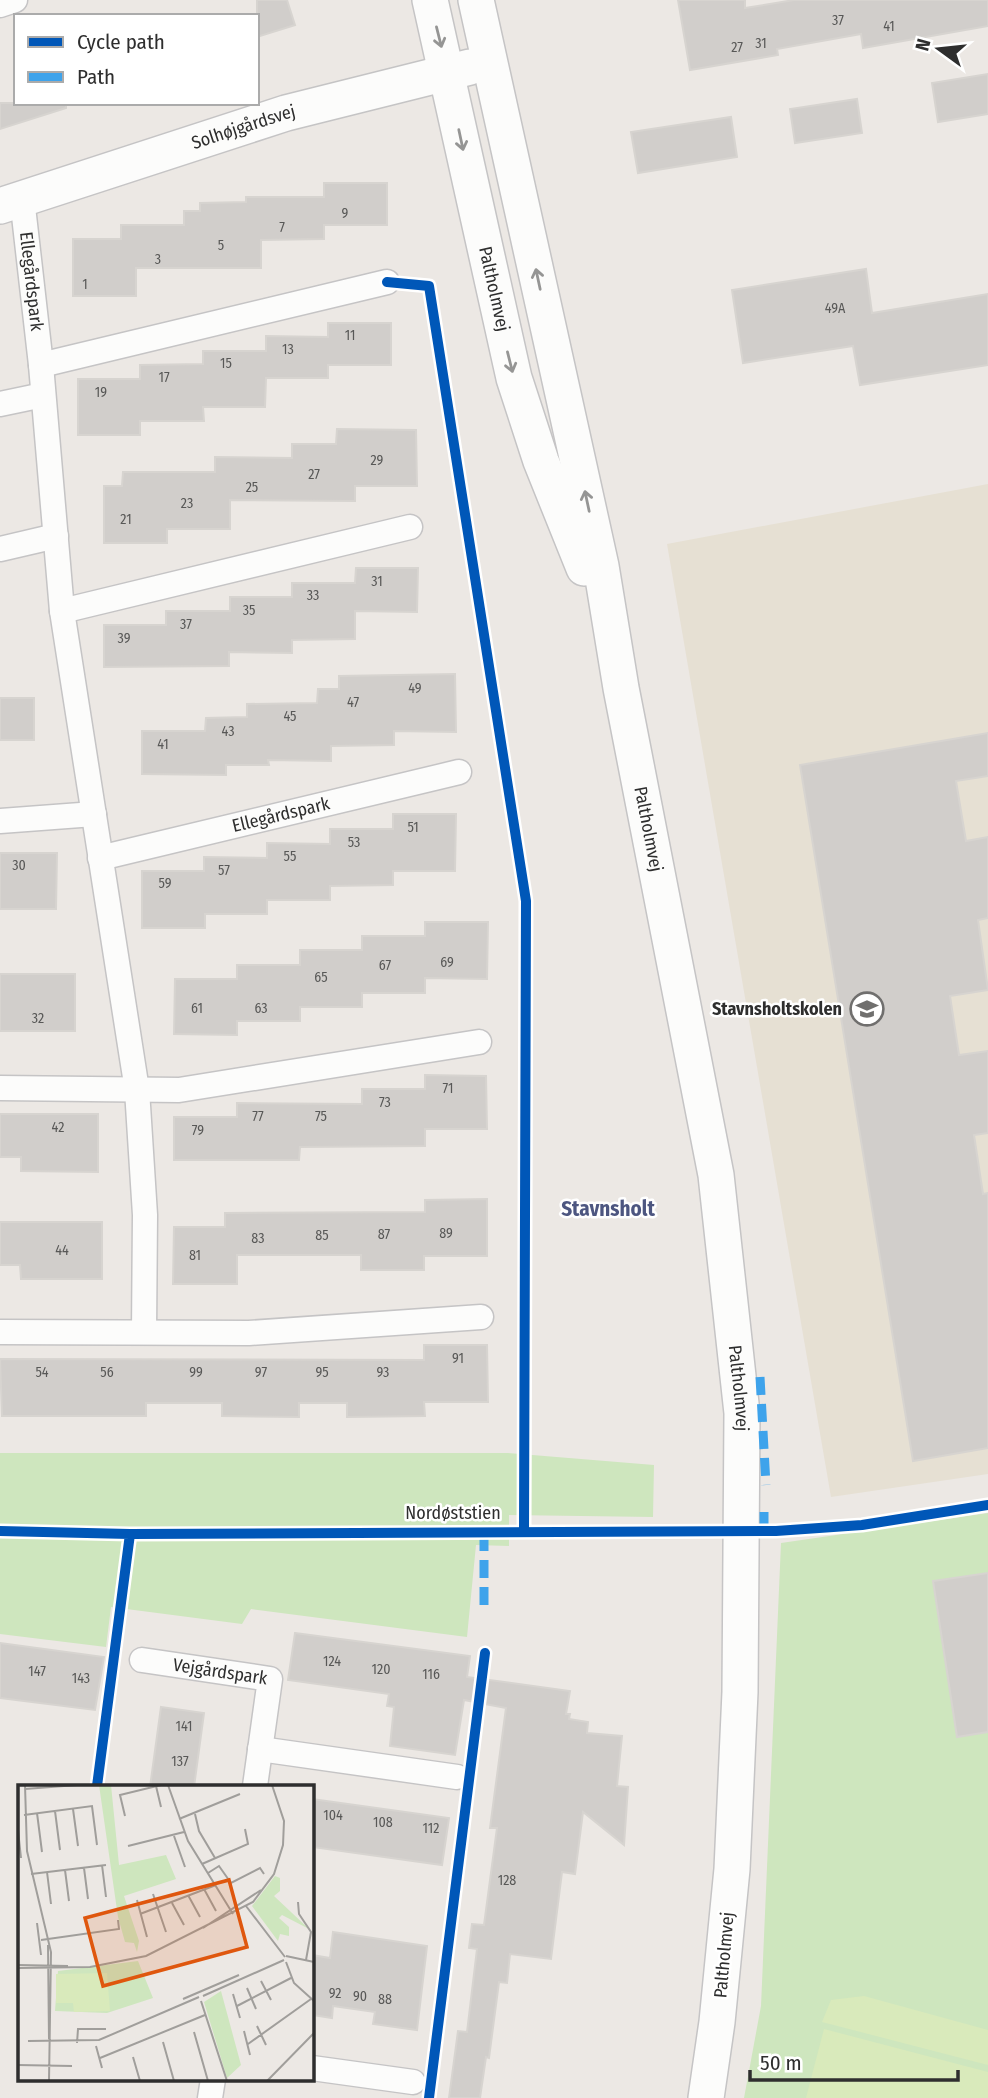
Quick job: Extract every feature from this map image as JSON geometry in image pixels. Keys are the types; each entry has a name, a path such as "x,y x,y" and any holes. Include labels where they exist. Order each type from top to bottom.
{"street":[{"path":"0,5 15,0"},
{"name":"Paltholmvej","path":"430,0 513,378 541,461 582,562 621,688"},
{"name":"Paltholmvej","path":"477,0 601,566 621,688 716,1175 742,1413 740,1692 732,1869 717,2022 706,2098"},
{"name":"Solhøjgårdsvej","path":"11,202 286,113 491,60"},
{"name":"Ellegårdspark","path":"11,202 41,365 62,611 137,1090 145,1214 145,1332"},
{"path":"41,365 387,282"},
{"path":"0,404 43,396"},
{"path":"62,611 410,527"},
{"path":"0,549 56,536"},
{"name":"Ellegårdspark","path":"100,858 459,772"},
{"path":"0,821 94,814"},
{"path":"0,1088 179,1090 478,1042"},
{"path":"0,1332 249,1334 481,1317"},
{"name":"Vejgårdspark","path":"142,1660 270,1679 255,1785"},
{"path":"260,1749 457,1777"},
{"path":"313,2068 413,2082"},
{"path":"210,2098 213,2080"}],"shaded area":[{"name":"Stavnsholtskolen","path":"988,484 988,1474 831,1497 667,544"}],"green space":[{"path":"0,1453 508,1453 654,1465 653,1517 509,1515 509,1546 476,1545 467,1637 251,1609 242,1624 111,1607 106,1647 0,1634"},
{"path":"988,1513 988,2098 744,2098 761,2006 781,1543"},
{"path":"864,1996 988,2030 988,2065 822,2022 831,2000"},
{"path":"824,2029 988,2072 988,2098 806,2098"}],"building":[{"path":"257,0 287,0 295,25 259,36"},
{"path":"678,0 745,0 745,8 794,0 988,0 988,26 863,48 861,34 777,49 778,55 690,70"},
{"path":"988,74 988,114 938,122 932,83"},
{"path":"857,99 862,133 795,143 790,109"},
{"path":"0,103 66,105 66,108 0,129"},
{"path":"731,117 737,157 638,173 631,132"},
{"path":"324,183 387,183 387,225 324,225 324,239 261,240 261,268 136,268 136,296 73,296 73,239 121,239 121,225 184,225 184,211 200,211 200,203 246,202 246,197 324,197"},
{"path":"866,269 872,313 988,294 988,365 860,385 853,346 743,363 732,290"},
{"path":"328,323 391,323 391,365 328,365 328,378 266,378 265,407 203,407 204,421 140,421 140,435 78,435 78,379 140,379 140,365 203,364 203,351 266,351 266,336 328,337"},
{"path":"337,429 416,430 417,486 355,486 355,501 230,500 230,529 167,529 167,543 104,543 104,486 122,486 123,472 215,472 215,457 292,458 292,444 336,444"},
{"path":"356,568 418,568 417,612 355,611 355,639 292,640 292,653 229,652 229,666 104,667 104,625 166,625 166,611 230,611 230,597 292,597 292,583 355,583"},
{"path":"455,674 456,732 394,731 394,745 331,746 331,761 268,760 269,765 226,765 226,775 142,774 142,731 205,731 206,718 247,717 247,704 317,703 318,689 339,689 339,676"},
{"path":"0,698 34,698 34,740 0,740"},
{"path":"988,733 988,776 956,781 966,841 988,837 988,918 978,920 988,990 950,996 959,1055 988,1051 988,1133 974,1135 983,1194 988,1193 988,1448 913,1461 800,765"},
{"path":"393,814 456,814 455,871 393,871 393,885 330,886 330,900 267,900 267,914 205,914 205,928 142,928 142,871 204,871 204,857 267,858 267,843 330,844 330,829 393,829"},
{"path":"0,853 57,853 56,909 0,909"},
{"path":"425,922 488,922 487,979 425,978 425,993 362,993 362,1007 300,1007 300,1021 237,1021 237,1035 174,1034 175,979 237,979 237,965 300,965 300,950 362,950 362,936 425,936"},
{"path":"0,974 75,974 75,1031 0,1031"},
{"path":"425,1075 486,1076 487,1129 425,1129 425,1146 300,1147 299,1160 174,1160 174,1117 237,1117 237,1103 362,1104 362,1089 425,1089"},
{"path":"0,1114 98,1114 98,1172 21,1171 21,1157 0,1157"},
{"path":"487,1199 487,1256 424,1256 424,1270 361,1270 361,1255 237,1255 237,1284 173,1284 174,1227 225,1227 225,1213 425,1212 425,1200"},
{"path":"0,1222 102,1222 102,1279 21,1279 20,1265 0,1265"},
{"path":"424,1345 487,1345 488,1402 424,1402 425,1416 347,1417 347,1403 299,1403 299,1417 222,1416 222,1403 146,1403 146,1416 2,1416 0,1359 424,1360"},
{"path":"988,1573 988,1732 957,1737 933,1581"},
{"path":"295,1633 470,1656 467,1677 570,1691 566,1714 570,1714 569,1719 588,1722 587,1733 622,1736 617,1786 628,1787 624,1845 583,1812 575,1874 562,1872 551,1959 510,1954 507,1983 499,1982 489,2058 486,2057 480,2098 449,2098 458,2031 467,2032 477,1949 469,1948 472,1924 484,1925 497,1828 490,1828 506,1708 464,1700 455,1755 390,1746 394,1707 387,1706 389,1694 288,1680"},
{"path":"0,1643 104,1657 95,1710 0,1698"},
{"path":"161,1707 204,1713 194,1785 150,1785"},
{"path":"313,1799 449,1818 442,1865 313,1847"},
{"path":"333,1932 427,1946 417,2030 373,2024 375,2012 333,2006 332,2018 313,2015 313,1955 330,1958"}],"marked path":[{"path":"760,1377 766,1485"},
{"path":"764,1512 764,1531"},
{"path":"484,1530 484,1605"}],"cycle path":[{"path":"387,282 429,286 526,901 524,1530"},
{"name":"Nordøststien","path":"0,1531 130,1534 776,1531 862,1525 988,1505"},
{"path":"97,1785 130,1534"},
{"path":"429,2098 485,1653"}],"place":[{"name":"Stavnsholtskolen","path":"867,1009"}],"district":[{"name":"Stavnsholt","path":"608,1209"}]}
